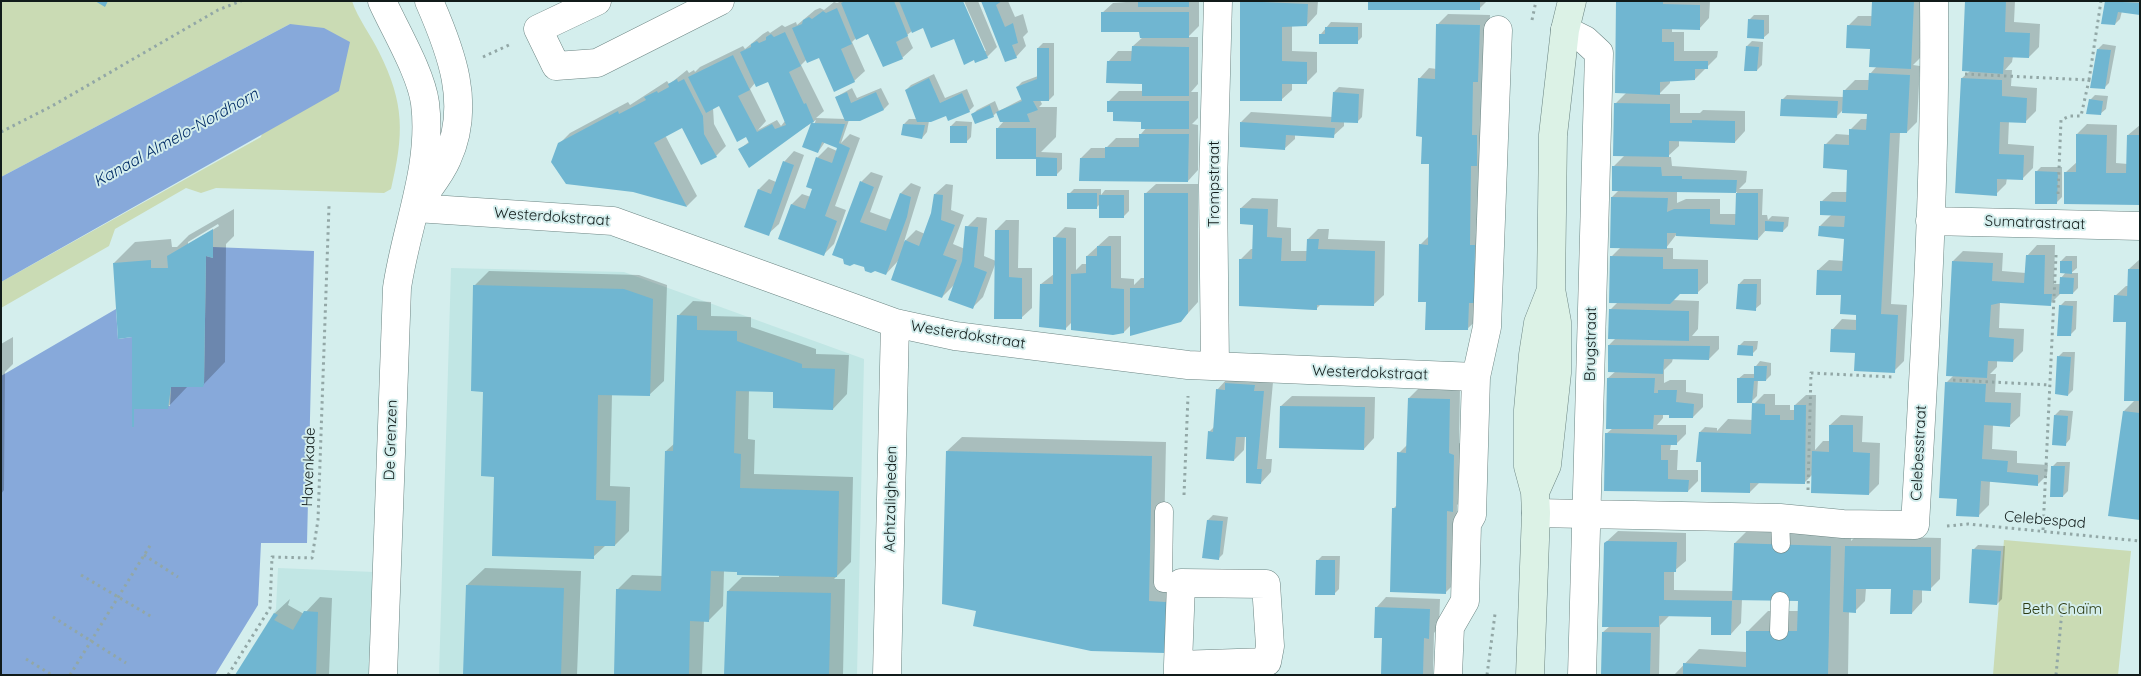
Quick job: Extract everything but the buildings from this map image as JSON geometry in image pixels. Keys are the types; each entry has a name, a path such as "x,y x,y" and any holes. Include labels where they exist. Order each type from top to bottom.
{"main road":[{"path":"1530,675 1536,503 1528,466 1529,400 1538,323 1551,289 1554,135 1565,30 1572,1"}],"street":[{"name":"De Grenzen","path":"382,1 418,77 425,102 426,130 424,167 416,208 403,250 397,288 383,675"},
{"name":"De Grenzen","path":"416,208 446,162 453,146 459,106 458,86 447,42 429,1"},
{"path":"597,1 538,29 556,66 597,63 720,1"},
{"name":"Trompstraat","path":"1215,366 1213,185 1218,1"},
{"name":"Celebesstraat","path":"1536,503 1587,515 1789,527 1843,524 1915,525 1930,221 1935,72 1934,1"},
{"path":"1448,675 1450,627 1464,601 1467,524 1472,515 1476,377 1487,327 1498,30"},
{"name":"Brugstraat","path":"1565,30 1585,40 1599,53 1582,675"},
{"name":"Westerdokstraat","path":"416,208 613,221 895,323 954,336 1188,365 1476,377"},
{"name":"Sumatrastraat","path":"1930,221 2140,226"},
{"name":"Achtzaligheden","path":"887,675 895,323"},
{"path":"1181,583 1266,584 1270,646 1266,662 1178,670 1181,583"}],"lane":[{"path":"1164,511 1163,583 1181,583"},
{"path":"1778,631 1780,601"}],"path":[{"path":"1,132 52,106 218,10 240,1"},
{"path":"2089,80 2101,1"},
{"name":"Havenkade","path":"228,675 270,608 272,557 312,558 319,511 329,206"},
{"path":"1184,500 1188,365"},
{"path":"1789,527 1811,373 2050,384"},
{"name":"Celebespad","path":"1947,526 1968,524 2140,541"},
{"path":"70,675 151,544"},
{"path":"144,555 178,577"},
{"path":"81,575 152,617"},
{"path":"2056,675 2063,600"},
{"path":"53,617 126,663"},
{"path":"26,659 52,675"}],"shaded area":[{"path":"451,268 624,272 864,359 857,675 439,675"},
{"path":"278,568 374,572 372,675 235,675 276,609"}],"green space":[{"path":"1,1 352,1 388,71 398,104 400,135 391,189 384,193 216,188 201,193 186,188 115,229 109,246 1,308 1,282 261,137 290,24 1,177"},
{"name":"Beth Chaïm","path":"2004,540 2131,551 2118,675 1993,675"}],"water":[{"name":"Kanaal Almelo-Nordhorn","path":"290,24 324,28 350,42 339,91 1,282 1,177"},
{"path":"213,247 314,251 307,543 261,543 258,605 215,675 1,675 1,376 116,309 118,339 132,337 132,427 134,409 170,406 171,387 204,384 206,256 213,258"}]}
